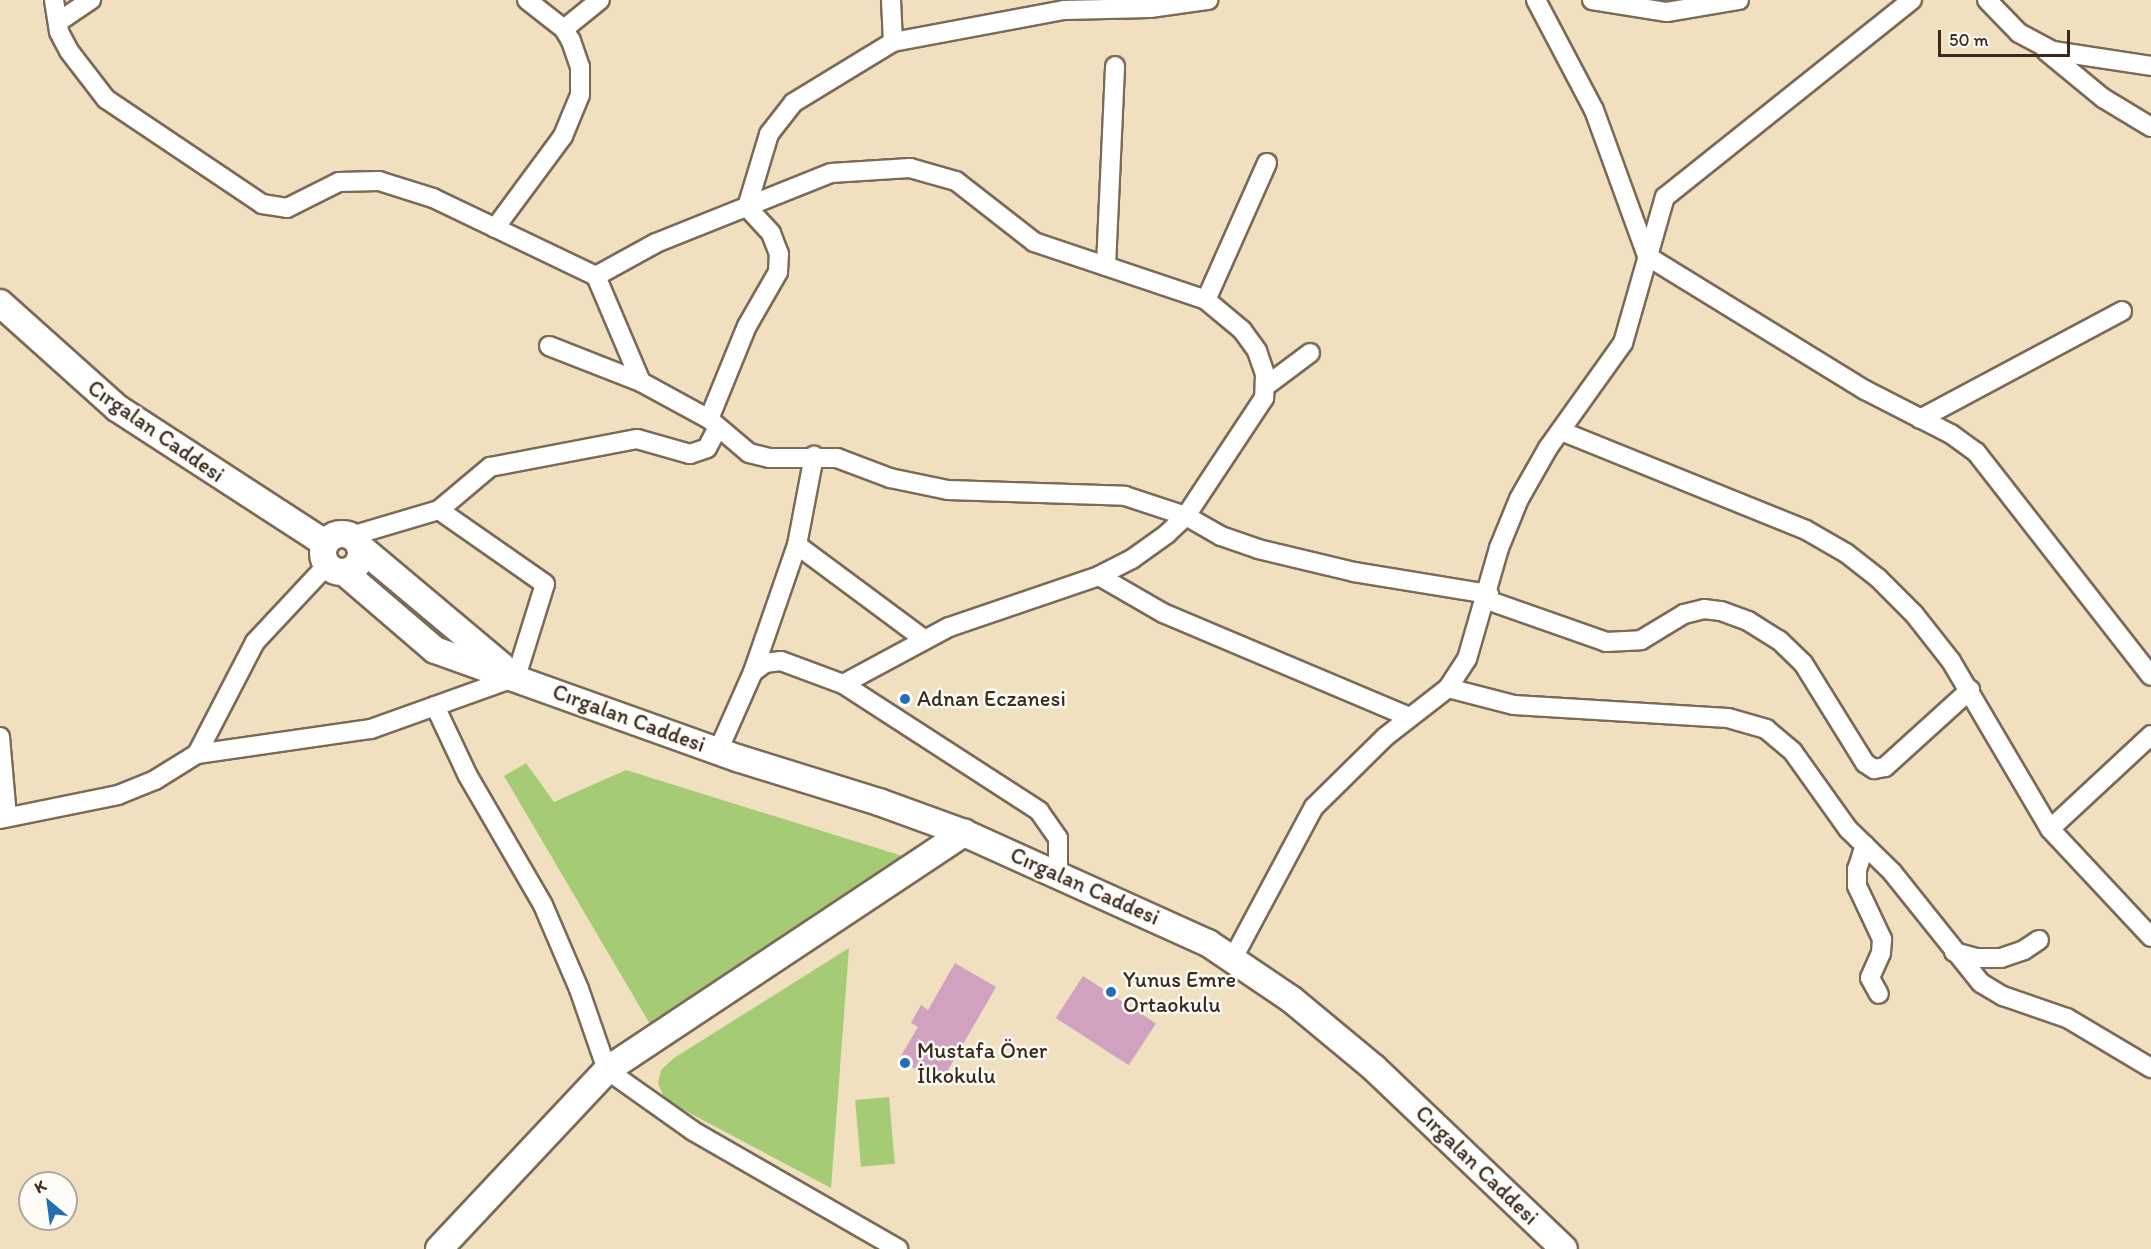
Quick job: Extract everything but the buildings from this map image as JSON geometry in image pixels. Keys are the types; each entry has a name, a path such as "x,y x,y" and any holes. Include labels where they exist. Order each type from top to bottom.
{"street":[{"path":"54,0 58,22 80,69 106,99 262,204 287,207 329,185 365,179 433,198 596,276 641,382"},
{"path":"58,22 92,0"},
{"path":"495,228 563,136 576,109 579,67 564,29 527,0"},
{"path":"564,29 600,0"},
{"path":"891,0 893,42"},
{"path":"747,207 769,134 783,112 893,42 1028,8 1174,6 1208,0"},
{"path":"1536,0 1594,110 1647,256 1865,390 1964,442 1987,462 2013,501 2151,676"},
{"path":"1592,0 1668,12 1739,0"},
{"path":"1233,958 1314,807 1409,717 1448,688 1467,659 1488,597 1499,548 1518,499 1561,431 1623,343 1660,206 1672,188 1912,0"},
{"path":"1987,0 2019,33 2041,46 2082,82 2151,127"},
{"path":"2041,46 2067,55 2151,66"},
{"path":"1106,266 1115,66"},
{"path":"1206,300 1267,163"},
{"path":"596,276 656,243 831,173 927,170 968,189 1034,242 1206,300 1251,340 1262,363 1266,386 1264,398 1186,516 1150,547 1099,576 949,627 843,684"},
{"path":"196,754 255,642 332,560 337,534 356,541 439,510 490,467 637,440 690,454 707,448 747,326 778,272 779,254 771,233 747,207"},
{"name":"Cırgalan Caddesi","path":"0,303 117,408 332,560 435,650 718,751 964,833 1058,873 1233,958 1291,999 1410,1099 1564,1249"},
{"path":"1920,419 2122,310"},
{"path":"549,346 641,382 713,424 737,446 759,456 837,458 890,477 948,490 1125,496 1186,516 1221,537 1258,549 1354,572 1488,597 1606,642 1641,640 1684,614 1704,609 1721,610 1748,621 1779,640 1803,663 1865,763 1874,769 1885,767 1970,690"},
{"path":"1266,386 1310,353"},
{"path":"1561,431 1806,530 1836,546 1878,578 1914,614 1970,690 2050,830 2151,937"},
{"path":"718,751 753,672 797,545 813,456"},
{"path":"0,737 4,818 118,795 155,780 196,754 371,729 516,677 544,584 439,510"},
{"path":"332,560 357,565 356,541"},
{"name":"Cırgalan Caddesi","path":"356,541 516,677"},
{"path":"797,545 925,640"},
{"path":"1099,576 1163,613 1409,717"},
{"path":"753,672 765,663 781,662 843,684 1046,817 1059,838 1058,873"},
{"path":"1448,688 1514,705 1728,718 1754,724 1776,736 1793,752 1848,829 1893,872 1972,975 1991,990 2067,1018 2151,1068"},
{"path":"435,706 468,776 543,905 579,989 607,1070 693,1131 898,1249"},
{"path":"2050,830 2151,735"},
{"path":"439,1249 607,1070 964,833"},
{"path":"1865,846 1857,869 1857,886 1882,939 1881,953 1871,973 1872,984 1879,994"},
{"path":"1954,952 1977,958 2001,958 2024,951 2039,940"}],"green space":[{"path":"526,763 554,802 626,770 925,863 657,1036 504,776"},
{"path":"849,948 831,1188 665,1100 658,1083 661,1070 674,1058"},
{"path":"889,1097 895,1164 861,1167 855,1100"}],"place":[{"name":"Adnan Eczanesi","path":"905,699"},
{"name":"Yunus Emre Ortaokulu","path":"1111,992"},
{"name":"Mustafa Öner İlkokulu","path":"905,1063"}]}
